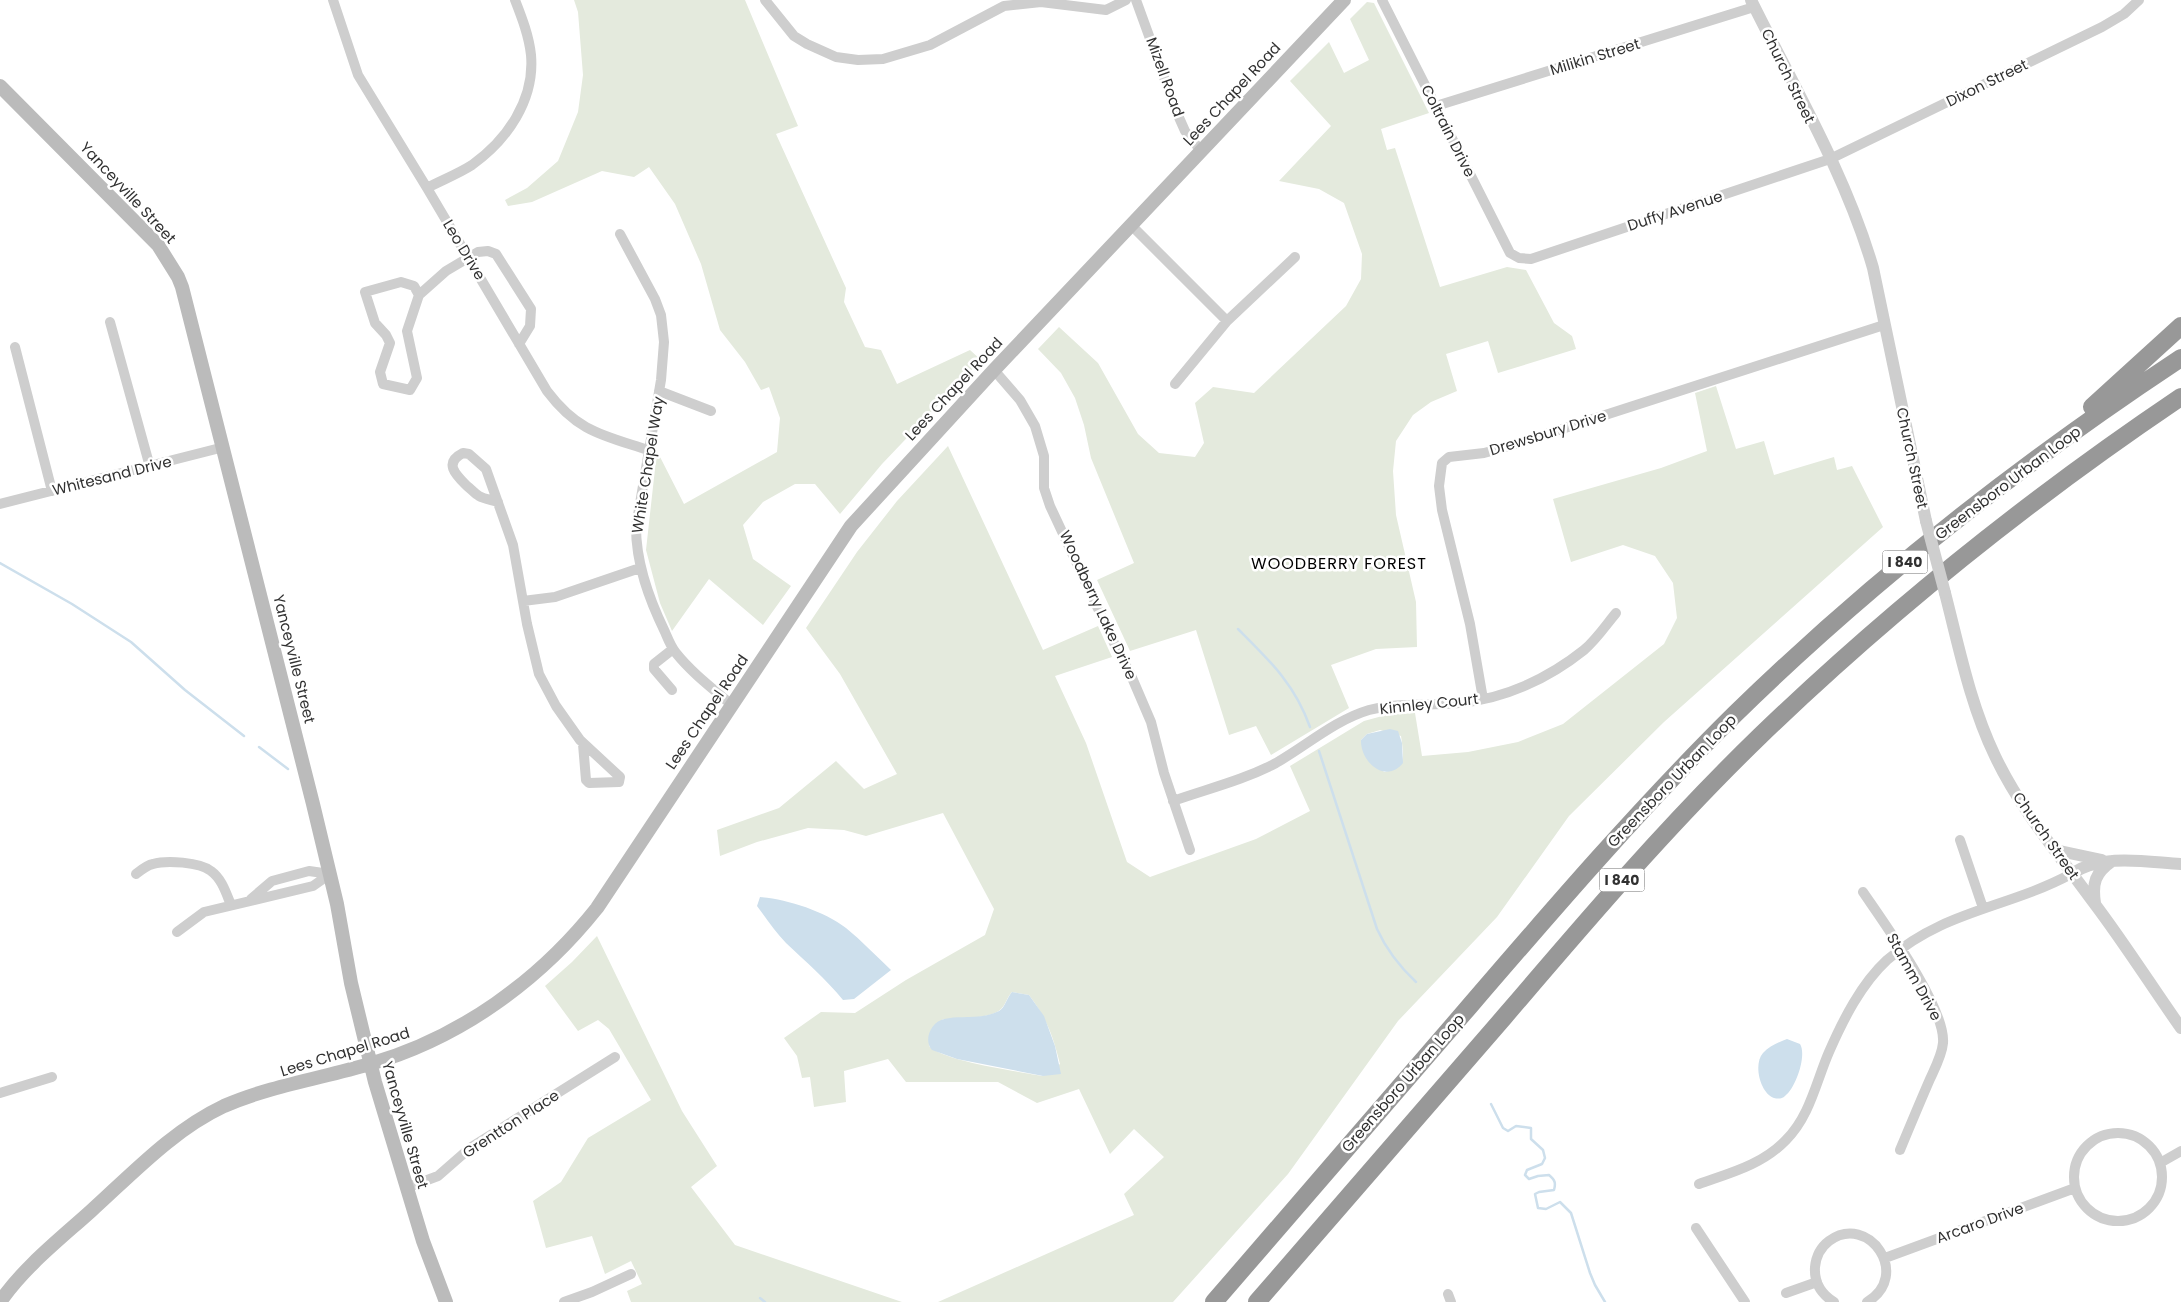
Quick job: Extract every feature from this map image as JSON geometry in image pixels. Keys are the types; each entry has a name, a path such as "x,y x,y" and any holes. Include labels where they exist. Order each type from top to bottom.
{"highway":[{"path":"2013,477 2181,326"},
{"name":"Greensboro Urban Loop","path":"1214,1302 1569,890 1692,757 1824,632 1917,552 2013,477 2111,405 2181,358"},
{"name":"Greensboro Urban Loop","path":"1258,1302 1607,897 1674,824 1752,744 1846,656 1938,578 2033,503 2181,397"},
{"path":"2130,432 2181,405"}],"main road":[{"name":"Lees Chapel Road","path":"1,1300 52,1245 165,1145 192,1124 219,1109 246,1098 371,1064 420,1046 474,1018 524,983 554,956 597,908 851,526 994,370 1344,0"},
{"name":"Yanceyville Street","path":"0,86 158,245 178,277 224,447 330,874 351,983 371,1064 406,1188 446,1302"}],"street":[{"name":"Leo Drive","path":"333,0 358,76 427,188 547,391 570,416 600,435 648,450"},
{"path":"427,188 471,165 498,144 518,116 530,83 531,56 525,27 515,0"},
{"path":"765,0 794,36 806,44 836,57 858,60 883,59 930,45 1004,6 1041,2 1106,10 1126,0"},
{"name":"Mizell Road","path":"1136,0 1177,113 1185,131 1201,151"},
{"name":"Coltrain Drive","path":"1382,0 1510,253 1520,258"},
{"name":"Dixon Street","path":"1830,159 2102,27 2124,14 2139,0"},
{"name":"Milikin Street","path":"1436,106 1752,4"},
{"name":"Church Street","path":"1752,4 1830,159 1857,218 1866,244 1926,521 1970,688 1989,743 2008,779 2071,874 2095,904 2181,1028"},
{"name":"Duffy Avenue","path":"1520,258 1531,259 1830,159"},
{"path":"1131,225 1228,321"},
{"name":"White Chapel Way","path":"620,234 655,299 661,315 664,342 659,392 636,527 640,568 655,612 673,649 699,678 732,705"},
{"path":"419,295 414,286 400,282 365,292 375,323 386,334 390,343 380,372 383,384 410,390 417,378 407,330 419,295 446,271 478,252 488,251 496,254 531,309 530,326 519,344"},
{"path":"1175,384 1228,321 1295,257"},
{"path":"110,322 150,467"},
{"name":"Drewsbury Drive","path":"1483,699 1470,624 1442,510 1439,486 1442,463 1449,457 1484,453 1506,447 1884,325"},
{"path":"386,334 402,334 407,330"},
{"path":"15,347 52,491"},
{"name":"Woodberry Lake Drive","path":"994,370 1020,400 1035,426 1044,456 1044,488 1050,506 1114,643 1130,672 1151,722 1173,801 1190,850"},
{"path":"659,392 711,411"},
{"name":"Whitesand Drive","path":"0,504 224,447"},
{"path":"498,502 479,496 456,476 452,464 458,455 463,453 469,454 486,470 498,502 514,545 534,658 539,674 556,706 584,744 620,777 619,782 589,783 586,780 584,744"},
{"path":"523,601 555,598 640,568"},
{"name":"Kinnley Court","path":"1173,801 1275,764 1368,710 1396,705 1461,703 1512,691 1548,674 1585,649 1616,613"},
{"path":"672,690 654,669 654,664 673,649"},
{"path":"1960,840 1983,908"},
{"path":"2055,850 2112,861 2181,864"},
{"path":"1699,1184 1758,1162 1787,1140 1805,1114 1829,1052 1860,992 1874,974 1901,949 1933,928 1963,914 2053,884 2086,866 2112,861"},
{"path":"2095,904 2093,884 2096,876 2112,861"},
{"path":"136,874 151,864 164,862 197,864 211,870 222,883 231,905"},
{"path":"250,900 272,881 309,871 330,874"},
{"path":"177,932 204,912 313,886 330,874"},
{"path":"286,877 289,891"},
{"name":"Stamm Drive","path":"1863,892 1901,949 1934,1006 1943,1032 1943,1046 1900,1150"},
{"name":"Grentton Place","path":"406,1188 438,1176 470,1148 615,1057"},
{"path":"0,1093 52,1077"},
{"path":"2113,1134 2128,1134 2142,1140 2152,1150 2160,1163 2162,1177 2160,1191 2154,1203 2143,1213 2130,1219 2116,1221 2103,1219 2090,1212 2081,1201 2075,1188 2074,1173 2078,1159 2086,1147 2098,1138 2113,1134"},
{"path":"2160,1163 2181,1152"},
{"name":"Arcaro Drive","path":"1885,1258 2075,1188"},
{"path":"1696,1228 1745,1302"},
{"path":"1834,1302 1824,1294 1817,1282 1815,1268 1818,1255 1827,1244 1839,1236 1853,1234 1866,1238 1878,1246 1885,1258 1887,1272 1883,1286 1875,1297 1867,1302"},
{"path":"564,1302 631,1274"},
{"path":"1786,1293 1817,1282"}],"shaded area":[{"path":"574,0 745,0 798,126 776,134 846,288 844,302 865,347 881,350 897,384 970,350 981,360 882,464 840,514 815,484 795,484 763,502 743,525 753,559 791,586 763,625 709,579 672,631 660,603 646,550 657,451 684,504 777,452 780,418 769,387 761,390 745,362 720,330 701,264 675,204 649,167 634,177 602,171 532,202 508,206 505,200 527,188 558,161 578,112 583,75 578,12"},
{"path":"1367,2 1374,3 1429,113 1381,129 1387,150 1395,148 1440,287 1507,267 1526,270 1554,323 1572,336 1576,349 1498,373 1488,341 1446,354 1457,391 1431,402 1413,415 1396,441 1393,471 1396,515 1416,602 1417,647 1376,649 1331,665 1349,708 1271,755 1256,726 1229,735 1196,630 1130,651 1097,580 1134,563 1091,458 1084,425 1075,398 1061,373 1038,349 1059,327 1098,363 1138,434 1159,453 1195,457 1204,443 1195,403 1213,387 1254,393 1346,306 1361,279 1362,254 1344,203 1319,189 1279,181 1331,126 1290,81 1329,42 1344,73 1369,60 1350,19"},
{"path":"1716,386 1736,449 1764,441 1774,475 1834,457 1837,470 1852,466 1883,527 1664,722 1569,816 1497,917 1398,1021 1288,1174 1173,1302 938,1302 1134,1215 1124,1194 1164,1157 1134,1129 1110,1154 1079,1089 1037,1103 998,1082 906,1082 888,1059 844,1071 846,1102 814,1107 810,1077 802,1078 797,1056 784,1038 821,1012 855,1013 906,980 985,935 994,909 943,813 866,836 844,830 808,828 757,842 720,856 717,830 779,808 836,761 864,789 897,774 840,674 806,628 857,552 897,501 948,446 1043,650 1098,626 1112,657 1055,676 1086,743 1127,862 1150,877 1256,839 1310,811 1290,766 1364,721 1386,715 1415,713 1422,756 1468,752 1518,742 1563,724 1664,644 1677,618 1673,583 1655,556 1623,545 1571,562 1553,499 1661,468 1707,451 1695,393","holes":["1380,730 1401,736 1403,750 1400,764 1384,772 1361,740 1367,734","1012,992 1029,995 1045,1020 1052,1036 1060,1064 1043,1076 965,1061 949,1056 929,1046 943,1019 974,1018 990,1015 1003,1007"]},
{"path":"597,936 682,1111 717,1166 691,1187 735,1245 902,1302 631,1302 627,1291 642,1284 631,1261 605,1274 592,1236 546,1248 533,1201 561,1182 588,1138 651,1100 609,1029 598,1020 578,1031 545,986"}],"water":[{"path":"1390,729 1398,731 1402,743 1403,763 1389,772 1375,768 1369,762 1362,748 1361,740 1367,734"},
{"path":"760,897 793,903 827,916 852,933 891,970 854,999 843,1000 778,934 757,906"},
{"path":"1012,992 1029,995 1044,1016 1055,1046 1061,1074 1043,1076 957,1059 932,1050 929,1046 928,1037 932,1027 939,1021 992,1014 1001,1010"},
{"path":"1787,1039 1800,1044 1802,1049 1801,1063 1789,1092 1783,1098 1774,1098 1769,1095 1762,1084 1758,1071 1760,1058 1774,1044"}],"waterway":[{"path":"0,563 72,604 131,642 185,690 244,736"},
{"path":"1238,629 1289,685 1310,727"},
{"path":"259,747 288,769"},
{"path":"1319,751 1377,929 1394,958 1416,982"},
{"path":"1491,1104 1503,1128 1508,1131 1516,1126 1531,1128 1531,1139 1543,1150 1545,1158 1542,1164 1527,1170 1525,1175 1529,1179 1549,1175 1555,1183 1554,1190 1535,1194 1538,1208 1546,1209 1560,1202 1571,1213 1590,1273 1605,1302"},
{"path":"760,1298 765,1302"}],"district":[{"name":"WOODBERRY FOREST","path":"1339,563"}]}
